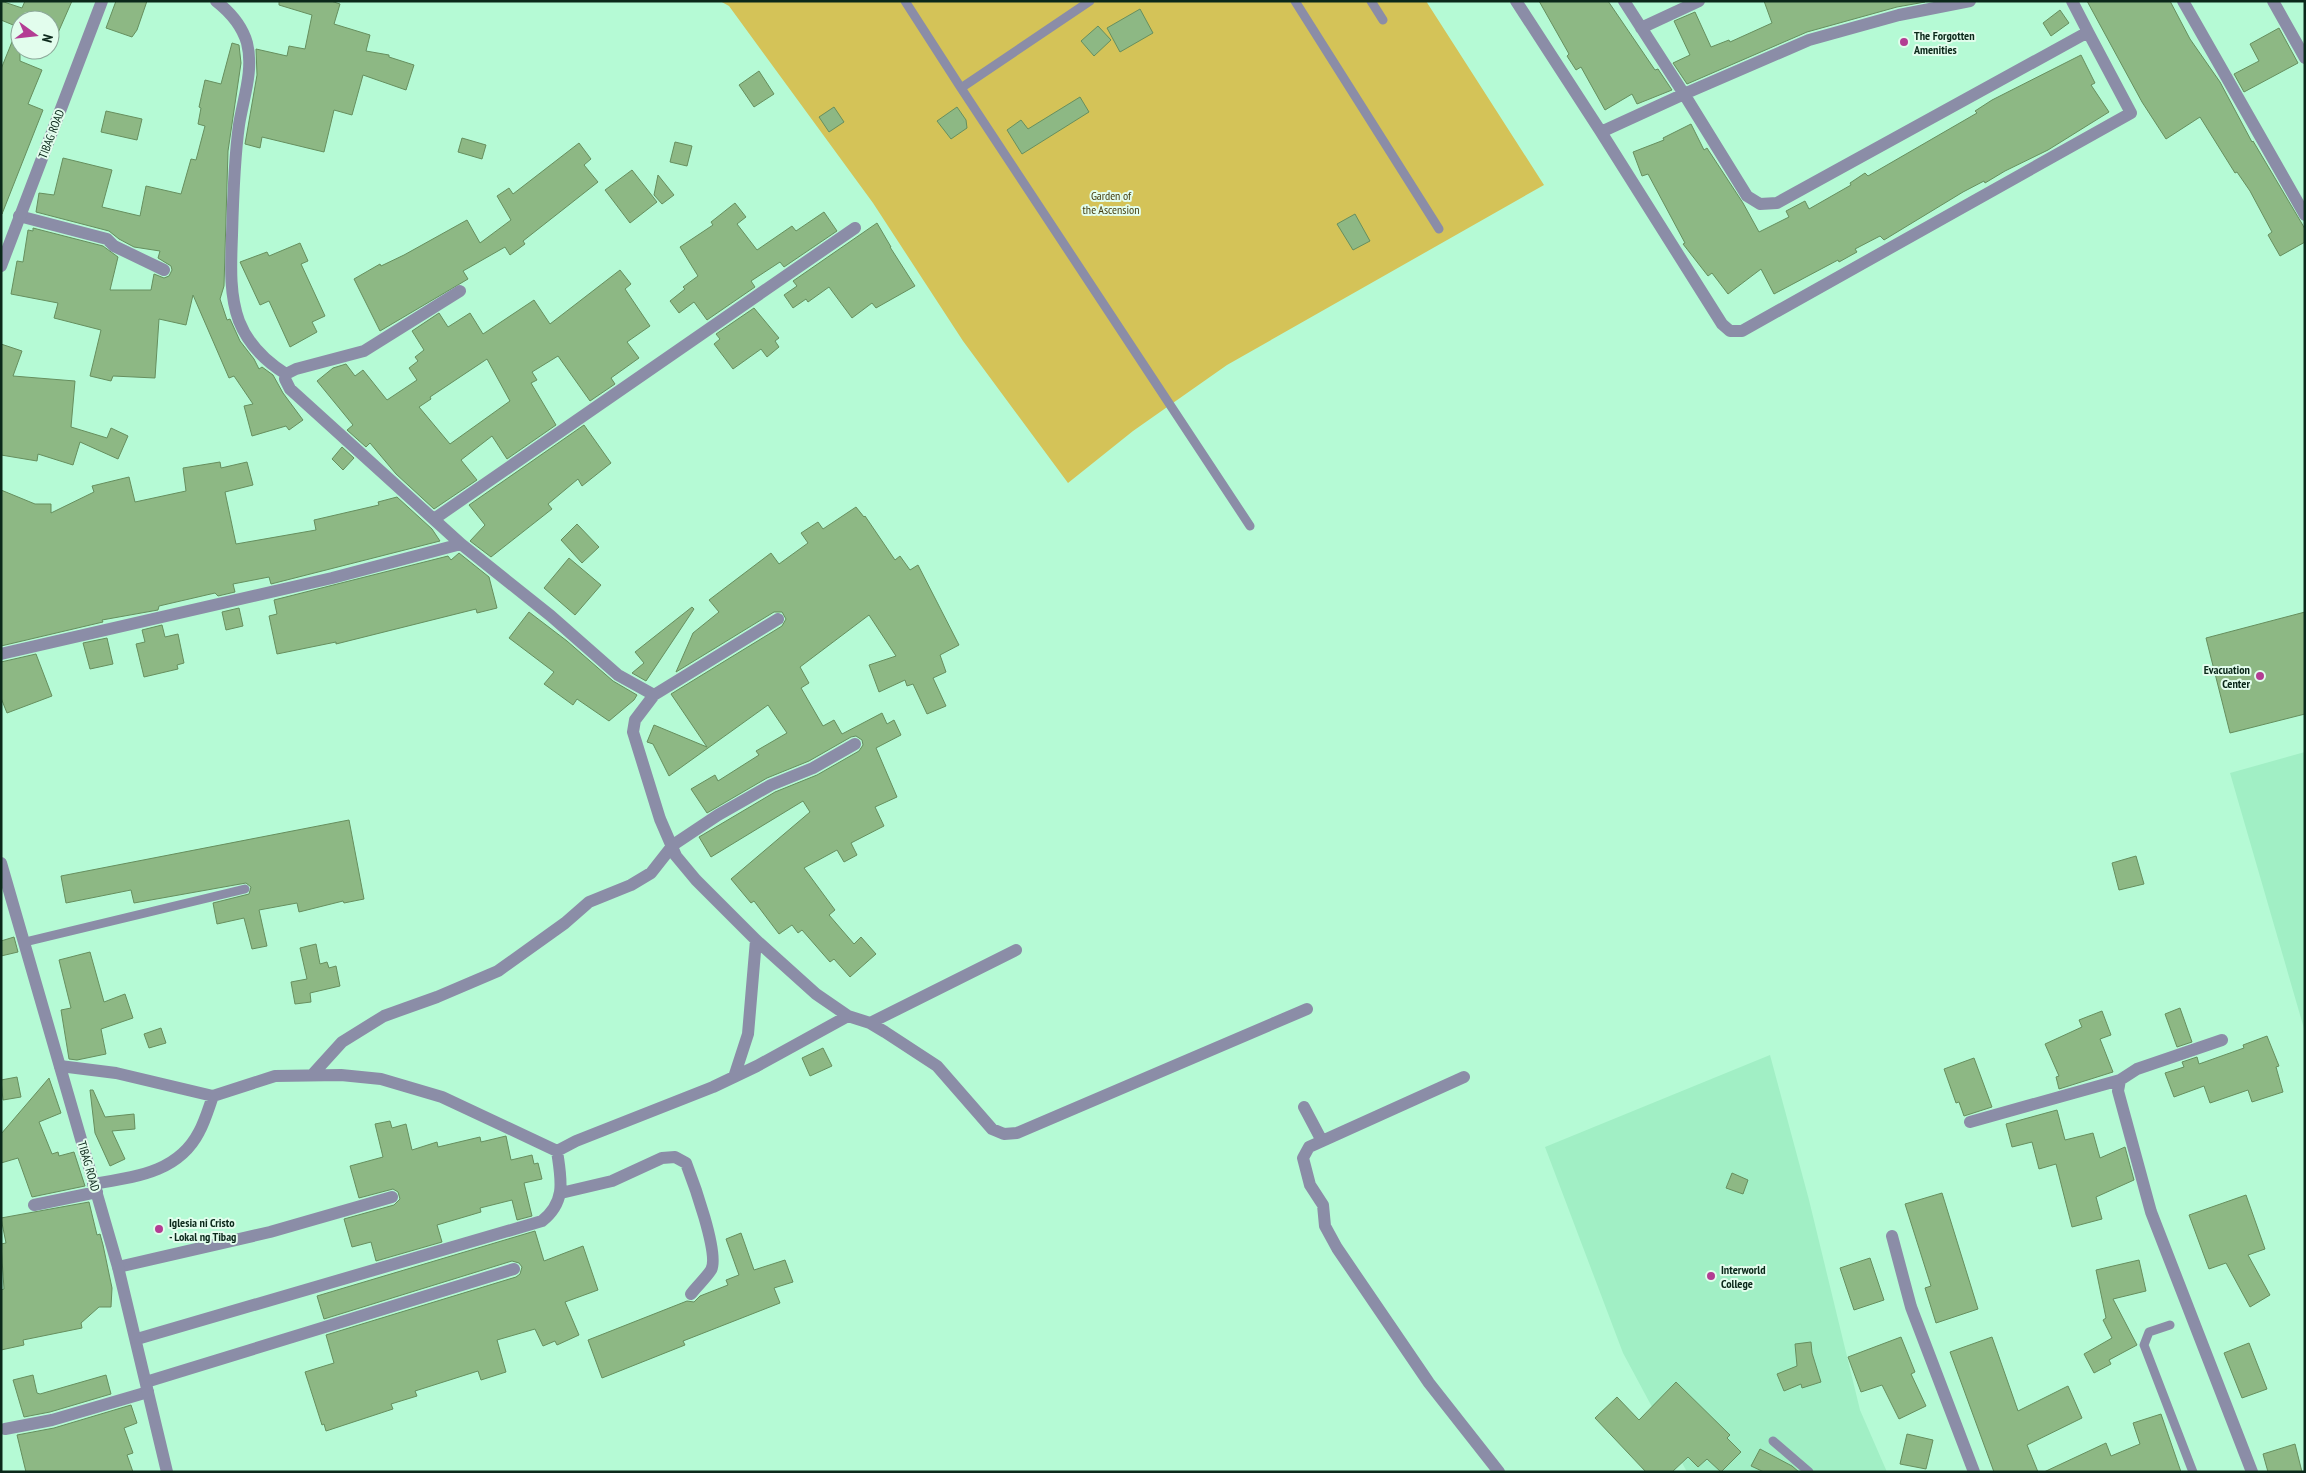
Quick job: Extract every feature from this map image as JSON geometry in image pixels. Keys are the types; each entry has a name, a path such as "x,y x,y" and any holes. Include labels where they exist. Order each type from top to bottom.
{"street":[{"name":"TIBAG ROAD","path":"1,266 102,1"},
{"path":"216,1 232,14 241,29 247,43 249,60 235,164 231,266 233,302 246,336 263,358 286,374"},
{"path":"1516,1 1722,324 1730,331 1742,331 2131,113 2072,1"},
{"path":"1624,1 1747,196 1754,202 1768,205 1777,203 2088,32"},
{"path":"1641,28 1699,1"},
{"path":"1601,132 1809,40 1900,15 1970,1"},
{"path":"2183,1 2305,215"},
{"path":"2273,1 2305,58"},
{"path":"19,216 107,239 114,246 164,270"},
{"path":"434,518 855,228"},
{"path":"286,374 296,369 364,351 460,291"},
{"path":"286,374 285,379 290,389 461,544 552,616 618,675 654,695"},
{"path":"1,654 332,578 461,544"},
{"path":"778,618 654,695 635,720 633,732 660,819 673,845 676,856 696,880 756,940 816,994 848,1016 870,1023 937,1066 992,1129 1004,1134 1017,1133 1307,1010"},
{"path":"312,1075 342,1042 384,1016 437,997 498,971 565,923 589,902 631,885 651,872 673,845 755,793 827,761 855,744"},
{"name":"TIBAG ROAD","path":"1,863 118,1267 167,1472"},
{"path":"734,1077 748,1034 756,940"},
{"path":"870,1023 1016,950"},
{"path":"60,1066 116,1073 213,1096 275,1076 341,1075 381,1079 442,1097 557,1151 734,1077 848,1016"},
{"path":"1970,1122 2120,1080 2137,1069 2222,1040"},
{"path":"1464,1078 1309,1147 1303,1158 1310,1185 1323,1205 1325,1226 1333,1241 1429,1383 1499,1472"},
{"path":"2120,1080 2118,1091 2122,1110 2152,1212 2252,1472"},
{"path":"34,1205 159,1170 182,1156 200,1132 213,1096"},
{"path":"1304,1107 1322,1141"},
{"path":"136,1340 542,1221 554,1212 561,1193 557,1151"},
{"path":"561,1193 612,1181 662,1158 675,1157 686,1163 714,1257 712,1269 691,1294"},
{"path":"118,1267 270,1232 392,1197"},
{"path":"1892,1236 1911,1307 1974,1472"},
{"path":"5,1429 52,1420 147,1387 514,1269"}],"lane":[{"path":"905,1 1250,526"},
{"path":"961,88 1090,1"},
{"path":"1295,1 1439,229"},
{"path":"1371,1 1383,20"},
{"path":"25,942 246,889"},
{"path":"2170,1325 2149,1332 2144,1345 2193,1472"},
{"path":"1773,1441 1809,1472"}],"shaded area":[{"path":"2305,752 2305,1032 2230,773"},
{"name":"Interworld College","path":"1770,1055 1809,1200 1860,1410 1887,1472 1687,1472 1623,1353 1545,1147"}],"green space":[{"name":"Garden of the Ascension","path":"720,1 1426,1 1544,185 1227,365 1133,431 1068,483 963,341 873,203 729,6"}],"building":[{"path":"1,1 22,8 25,1 72,1 60,28 60,10 10,10 10,24 1,20"},
{"path":"116,1 147,1 137,30 132,37 106,28"},
{"path":"279,1 331,1 340,4 334,24 370,35 366,51 389,55 389,57 414,65 406,90 363,75 352,115 334,110 324,152 262,137 260,148 245,144 257,75 256,49 287,56 289,46 305,49 312,15 279,5"},
{"path":"1539,1 1608,1 1655,70 1658,69 1672,90 1637,104 1632,94 1605,110 1581,67 1576,70 1567,56 1569,54"},
{"path":"1764,1 1925,2 1897,7 1807,32 1687,84 1673,63 1690,55 1674,21 1695,12 1711,47 1729,40 1730,42 1772,23"},
{"path":"2087,1 2170,1 2190,39 2220,82 2252,142 2305,229 2305,242 2280,256 2268,235 2272,232 2250,191 2237,172 2235,173 2200,117 2166,139 2142,102"},
{"path":"1140,9 1153,33 1120,52 1107,28"},
{"path":"2060,10 2069,23 2051,36 2043,23"},
{"path":"1098,26 1111,40 1094,56 1081,41"},
{"path":"2279,28 2298,63 2244,92 2234,74 2259,61 2250,44"},
{"path":"232,43 239,45 241,63 228,151 224,286 220,299 227,320 230,319 240,341 259,369 262,367 273,375 283,393 303,420 289,430 286,426 252,436 244,406 253,404 234,376 229,378 193,295 186,325 159,319 155,378 113,376 111,381 90,376 101,330 54,318 58,303 11,294 17,261 23,262 28,230 33,231 33,228 103,246 118,257 110,290 151,290 154,274 164,278 169,276 172,270 171,266 158,258 160,251 134,247 109,231 36,212 39,193 54,195 63,158 112,170 102,207 140,216 146,186 181,194 191,159 196,160 205,126 198,124 201,108 199,107 205,80 221,84"},
{"path":"10,47 10,60 20,60 42,70 28,104 43,110 2,214 1,69"},
{"path":"2081,55 2095,83 2091,85 2109,112 2048,150 1985,183 1984,181 1963,192 1884,240 1880,236 1855,249 1857,252 1839,262 1838,260 1774,294 1761,269 1728,294 1712,273 1708,276 1683,244 1685,243 1648,174 1642,176 1633,152 1664,140 1663,138 1691,124 1704,150 1707,148 1743,203 1759,232 1789,217 1786,211 1805,201 1809,209 1851,185 1850,183 1865,173 1868,176 1977,113 1975,111 1992,100"},
{"path":"759,71 774,94 754,107 739,85"},
{"path":"1080,97 1089,112 1022,154 1007,130 1021,120 1028,129"},
{"path":"834,107 844,122 829,132 819,117"},
{"path":"957,107 966,120 967,128 951,139 937,121"},
{"path":"106,111 142,119 137,140 101,132"},
{"path":"462,138 486,145 482,159 458,152"},
{"path":"675,142 692,146 687,166 670,162"},
{"path":"579,143 591,159 584,165 598,182 523,241 525,244 510,255 505,247 463,271 468,279 380,331 354,279 380,264 381,266 404,255 467,220 480,243 511,220 497,196 509,188 513,194"},
{"path":"632,170 657,202 630,223 605,190"},
{"path":"658,175 674,195 662,204 654,195"},
{"path":"735,203 746,217 737,224 757,250 792,226 796,231 824,212 837,231 784,267 780,262 751,281 755,287 707,320 694,302 679,313 670,301 685,289 683,287 698,276 680,247 713,225 711,222"},
{"path":"1355,214 1370,241 1353,250 1337,224"},
{"path":"877,223 915,286 876,308 872,303 852,318 829,287 808,302 806,299 793,308 784,295 797,286 793,281"},
{"path":"300,243 308,261 301,264 325,316 312,322 317,332 290,347 269,301 260,305 240,262 267,252 269,256"},
{"path":"620,270 631,284 625,289 650,326 627,342 639,358 611,378 615,384 590,401 558,356 532,372 537,380 531,383 556,425 507,459 492,436 461,460 477,480 434,509 396,474 370,443 366,447 347,430 353,425 317,381 333,368 346,364 355,376 363,370 387,400 417,380 409,368 418,361 415,357 424,350 412,331 439,313 448,327 470,313 483,334 534,300 550,324","holes":["487,359 510,401 450,444 419,407 431,399 430,397"]},
{"path":"754,308 779,338 775,341 779,347 767,357 761,349 733,369 714,344 720,339 716,334"},
{"path":"1,344 22,351 13,376 75,381 71,427 107,438 111,428 128,436 118,459 80,442 73,465 38,454 37,461 1,455"},
{"path":"584,425 611,463 582,486 578,479 548,504 552,509 491,557 470,541 485,525 469,505"},
{"path":"342,447 354,458 343,470 332,459"},
{"path":"220,462 221,468 247,462 253,485 225,492 236,544 316,530 314,520 379,505 378,502 397,497 432,529 440,541 271,584 269,577 233,584 235,592 218,596 215,593 159,606 158,610 102,620 103,622 1,646 1,490 35,504 51,504 51,513 94,492 92,486 129,477 135,502 186,491 183,468"},
{"path":"856,507 865,516 895,560 900,556 910,570 918,565 959,645 940,655 946,672 933,678 946,706 927,714 913,684 907,686 905,680 879,692 869,665 896,656 869,615 800,667 809,683 801,688 823,726 834,720 842,734 882,713 887,724 894,720 901,735 876,748 897,797 875,807 884,826 851,843 857,855 844,862 837,850 804,868 835,910 829,915 854,944 861,937 876,954 850,977 834,959 830,962 802,930 798,933 792,925 779,934 754,901 751,903 731,879 810,812 803,801 711,857 699,837 775,792 817,775 859,751 863,745 862,740 856,736 851,737 809,761 767,778 707,813 691,789 715,775 718,781 759,755 756,751 787,733 768,705 669,776 653,744 647,742 654,725 707,747 671,694 782,626 786,619 782,612 774,612 676,672 693,633 719,612 709,600 771,553 779,564 808,543 801,533 818,522 823,529"},
{"path":"577,524 599,547 582,563 561,540"},
{"path":"459,553 489,577 497,608 477,613 476,609 336,644 336,642 277,654 269,616 277,614 274,600 448,556 451,560"},
{"path":"569,558 601,585 575,615 544,588"},
{"path":"692,607 694,609 646,681 632,673 644,663 635,652"},
{"path":"239,608 243,626 226,630 222,612"},
{"path":"529,612 567,641 613,681 637,695 634,700 609,721 577,699 573,705 544,684 554,672 509,638"},
{"name":"Evacuation Center","path":"2305,612 2305,714 2230,733 2206,638"},
{"path":"162,625 165,637 178,634 184,663 177,665 178,669 144,677 136,644 145,642 142,630"},
{"path":"107,638 113,664 90,669 83,643"},
{"path":"36,654 52,696 7,713 1,698 1,662"},
{"path":"349,820 364,899 344,903 343,901 299,912 297,903 259,910 267,946 252,949 244,918 217,924 213,903 249,894 251,887 246,883 134,903 131,890 66,903 61,876"},
{"path":"2136,856 2144,884 2119,890 2112,863"},
{"path":"14,937 18,952 1,956 1,941"},
{"path":"316,944 320,964 327,962 329,968 336,966 340,986 310,993 311,1002 295,1004 291,982 307,979 300,948"},
{"path":"90,952 104,1002 125,994 133,1018 101,1029 106,1054 77,1060 69,1059 61,1010 71,1008 59,960"},
{"path":"2180,1008 2192,1042 2177,1047 2165,1014"},
{"path":"2102,1011 2111,1035 2100,1039 2113,1072 2059,1089 2056,1077 2059,1076 2045,1044 2082,1027 2079,1020"},
{"path":"161,1028 166,1043 149,1048 144,1034"},
{"path":"2267,1036 2279,1066 2276,1067 2283,1092 2252,1102 2248,1090 2210,1103 2204,1086 2174,1097 2165,1073 2184,1067 2182,1062 2197,1057 2199,1064 2244,1048 2243,1045"},
{"path":"823,1048 832,1066 810,1076 802,1058"},
{"path":"1974,1058 1992,1107 1964,1116 1959,1102 1956,1103 1944,1069"},
{"path":"17,1077 21,1097 3,1100 1,1080"},
{"path":"49,1078 61,1113 39,1122 52,1154 58,1152 59,1156 74,1152 85,1186 32,1197 18,1158 1,1163 1,1134"},
{"path":"90,1090 93,1090 105,1117 134,1114 135,1129 112,1131 125,1159 110,1166 95,1133"},
{"path":"2057,1110 2065,1140 2093,1133 2100,1158 2125,1147 2134,1180 2096,1197 2102,1219 2072,1227 2056,1164 2039,1169 2032,1142 2012,1147 2006,1124"},
{"path":"390,1121 392,1128 406,1124 412,1150 437,1142 438,1147 480,1137 481,1142 506,1136 511,1160 532,1155 534,1164 538,1163 542,1179 524,1183 532,1216 517,1220 512,1200 480,1208 481,1212 437,1225 442,1242 376,1261 371,1242 352,1247 344,1219 394,1205 400,1199 398,1192 393,1189 359,1198 350,1166 383,1157 375,1124"},
{"path":"1732,1173 1748,1180 1743,1194 1726,1188"},
{"path":"1942,1193 1978,1309 1936,1323 1925,1288 1931,1286 1905,1204"},
{"path":"2246,1195 2265,1249 2248,1255 2270,1295 2250,1307 2226,1263 2209,1269 2189,1215"},
{"path":"89,1202 97,1235 100,1234 103,1245 112,1288 111,1307 99,1307 81,1323 82,1328 23,1340 24,1345 1,1350 1,1290 4,1289 1,1244 6,1243 1,1218"},
{"path":"535,1231 544,1261 583,1246 598,1290 565,1302 579,1335 557,1345 555,1341 543,1346 535,1329 497,1340 506,1372 481,1380 478,1371 415,1391 417,1396 391,1404 393,1409 326,1431 324,1424 322,1425 305,1372 334,1363 326,1335 516,1277 520,1274 522,1267 519,1263 512,1261 324,1319 317,1296"},
{"path":"741,1233 754,1270 785,1260 793,1282 774,1288 780,1303 683,1341 685,1345 602,1378 588,1340 687,1301 694,1302 700,1296 728,1285 726,1280 739,1275 726,1239"},
{"path":"1870,1258 1884,1300 1854,1310 1840,1268"},
{"path":"2139,1260 2146,1291 2113,1299 2137,1345 2109,1360 2111,1364 2094,1373 2084,1354 2112,1338 2103,1320 2106,1318 2096,1270"},
{"path":"1901,1337 1915,1372 1911,1374 1926,1406 1899,1419 1882,1385 1861,1392 1848,1357"},
{"path":"1992,1337 2018,1411 2068,1386 2082,1418 2027,1445 2038,1472 1994,1472 1950,1352"},
{"path":"1811,1342 1812,1353 1821,1382 1802,1388 1801,1384 1784,1391 1777,1374 1797,1366 1795,1344"},
{"path":"2249,1343 2267,1389 2242,1398 2224,1353"},
{"path":"33,1375 37,1393 40,1394 106,1375 111,1394 50,1412 24,1417 13,1380"},
{"path":"1676,1382 1730,1435 1727,1438 1741,1452 1721,1472 1707,1459 1698,1467 1688,1457 1672,1472 1646,1472 1595,1418 1617,1397 1639,1420"},
{"path":"131,1405 137,1423 124,1428 133,1453 127,1455 133,1472 26,1472 17,1435 54,1428"},
{"path":"2161,1414 2181,1472 2044,1472 2106,1443 2111,1456 2140,1444 2133,1423"},
{"path":"1907,1434 1933,1440 1926,1469 1900,1464"},
{"path":"2295,1444 2302,1472 2268,1472 2263,1454"},
{"path":"1760,1449 1792,1466 1799,1472 1764,1472 1751,1466"}],"place":[{"name":"The Forgotten Amenities","path":"1904,42"},
{"name":"Evacuation Center","path":"2260,676"},
{"name":"Iglesia ni Cristo - Lokal ng Tibag","path":"159,1229"},
{"name":"Interworld College","path":"1711,1276"}]}
